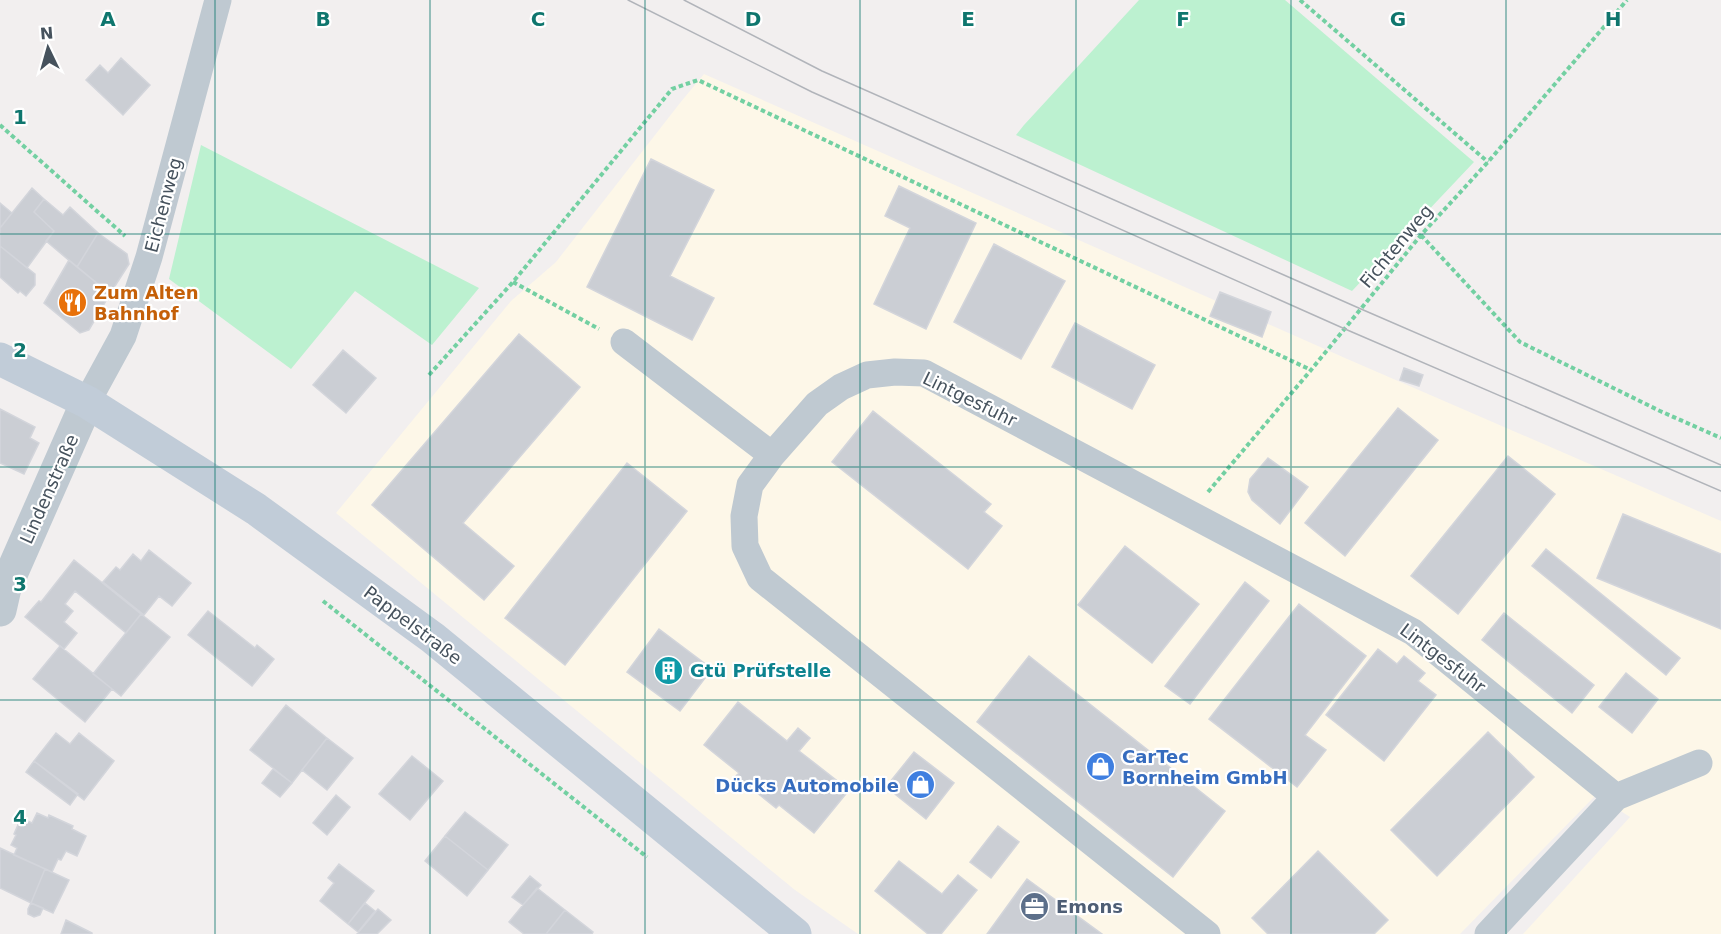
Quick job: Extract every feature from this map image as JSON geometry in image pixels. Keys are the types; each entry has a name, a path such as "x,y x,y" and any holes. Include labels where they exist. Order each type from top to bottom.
{"main road":[{"name":"Pappelstraße","path":"0,358 87,402 256,509 433,638 795,934"}],"street":[{"name":"Eichenweg","path":"87,402 123,336 148,257 218,0"},
{"path":"624,342 772,455"},
{"name":"Lintgesfuhr","path":"1207,934 760,578 745,546 744,516 750,485 772,455 817,404 841,387 867,375 895,372 924,373 1190,513 1413,632 1616,797"},
{"name":"Lindenstraße","path":"0,610 5,588 87,402"},
{"path":"1488,934 1616,797 1699,763"}],"path":[{"path":"1300,0 1488,162"},
{"name":"Fichtenweg","path":"1190,513 1421,235 1488,162 1627,0"},
{"path":"429,375 513,282 672,89 698,80 1311,370"},
{"path":"0,126 148,257"},
{"path":"1421,235 1520,342 1660,411 1721,438"},
{"path":"513,282 624,342"},
{"path":"323,600 650,860"}],"shaded area":[{"path":"704,74 1345,358 1721,521 1721,934 1523,934 1630,817 1596,795 1460,934 858,934 795,890 336,513 511,301 556,262"}],"green space":[{"path":"1139,0 1285,0 1474,162 1352,291 1016,135"},
{"path":"201,145 479,288 432,345 355,291 291,369 169,279"}],"building":[{"path":"121,58 150,85 123,115 86,80 100,65 108,73"},
{"path":"651,159 714,190 670,276 714,298 692,340 587,287"},
{"path":"899,186 976,223 926,329 874,304 910,228 885,216"},
{"path":"32,188 44,199 34,212 54,231 27,268 0,246 0,228"},
{"path":"44,199 63,215 70,207 98,233 77,267 46,241 54,231 34,212"},
{"path":"0,203 12,213 0,228"},
{"path":"98,233 127,254 129,264 110,294 77,267"},
{"path":"994,244 1065,281 1021,359 954,322"},
{"path":"0,246 35,274 35,285 26,296 20,291 18,293 0,277"},
{"path":"69,260 110,294 89,330 80,333 44,303"},
{"path":"1220,292 1271,312 1262,337 1210,316"},
{"path":"1075,323 1155,365 1132,409 1052,367"},
{"path":"519,334 580,387 463,523 514,566 484,600 372,505"},
{"path":"343,350 376,378 346,413 313,385"},
{"path":"1404,368 1423,375 1419,386 1400,380"},
{"path":"1398,408 1438,440 1345,556 1305,523"},
{"path":"0,409 35,427 30,438 39,443 24,474 0,463"},
{"path":"873,411 991,504 984,512 1002,526 968,569 832,462"},
{"path":"1508,456 1555,494 1458,614 1411,576"},
{"path":"1268,458 1308,487 1280,524 1252,500 1248,492 1250,479"},
{"path":"627,463 687,511 565,665 505,618"},
{"path":"1623,514 1721,554 1721,629 1597,578"},
{"path":"1125,546 1199,604 1152,663 1078,605"},
{"path":"1546,549 1680,658 1666,675 1532,566"},
{"path":"149,550 191,583 172,606 159,596 144,615 103,582 116,567 120,570 133,554 141,561"},
{"path":"74,560 141,614 126,633 75,591 65,604 73,611 64,622 77,633 64,649 25,617 39,601 41,602"},
{"path":"1245,582 1269,601 1190,704 1165,686"},
{"path":"1299,604 1366,656 1305,735 1326,750 1297,787 1209,719"},
{"path":"208,611 255,648 257,645 274,659 252,686 188,635"},
{"path":"1504,613 1594,685 1572,713 1482,640"},
{"path":"141,614 170,637 121,696 93,674"},
{"name":"Gtü Prüfstelle","path":"659,629 712,669 680,711 627,672"},
{"path":"60,646 112,689 85,722 33,679"},
{"path":"1378,649 1397,664 1404,656 1425,673 1418,681 1436,695 1384,761 1326,715"},
{"name":"CarTec Bornheim GmbH","path":"1029,656 1225,811 1173,877 977,722"},
{"path":"1626,673 1658,699 1632,733 1599,707"},
{"path":"738,702 787,741 798,728 810,738 799,751 849,790 814,833 779,805 776,808 736,776 739,773 704,745"},
{"path":"286,705 327,738 292,783 250,750"},
{"path":"1488,732 1534,777 1437,876 1391,830"},
{"path":"56,733 70,744 79,733 114,761 84,800 34,761"},
{"path":"327,738 353,758 327,790 302,770"},
{"name":"Dücks Automobile","path":"914,752 954,783 926,819 886,787"},
{"path":"412,756 443,781 410,820 379,794"},
{"path":"34,761 78,794 70,805 26,772"},
{"path":"273,769 292,783 280,797 262,783"},
{"path":"336,795 350,807 327,835 313,823"},
{"path":"465,812 508,845 488,870 445,836"},
{"path":"37,813 48,818 49,815 73,826 72,829 86,836 77,856 66,851 61,860 58,859 52,872 14,855 17,848 11,845 21,818 32,823"},
{"path":"998,826 1019,842 991,878 970,862"},
{"path":"445,836 488,870 467,896 425,861"},
{"path":"0,848 45,869 31,903 0,888"},
{"path":"1318,851 1388,920 1374,934 1268,934 1252,918"},
{"path":"899,861 942,894 958,875 977,890 941,934 928,934 875,891"},
{"path":"339,864 374,891 348,924 320,901 334,883 328,878"},
{"path":"45,869 69,880 53,913 31,903"},
{"path":"530,876 541,885 523,905 512,897"},
{"name":"Emons","path":"1027,879 1102,934 987,934"},
{"path":"537,888 565,910 546,934 524,934 509,922"},
{"path":"31,903 43,908 40,915 34,917 28,914"},
{"path":"365,903 375,911 358,932 348,924"},
{"path":"378,909 391,920 377,934 357,934"},
{"path":"565,910 593,932 592,934 546,934"},
{"path":"66,920 92,933 92,934 61,934"}],"tram line":[{"path":"628,0 812,92 1345,329 1721,491"},
{"path":"684,0 822,71 1721,465"}],"place":[{"name":"Zum Alten Bahnhof","path":"73,302"},
{"name":"Gtü Prüfstelle","path":"669,670"},
{"name":"CarTec Bornheim GmbH","path":"1101,766"},
{"name":"Dücks Automobile","path":"920,785"},
{"name":"Emons","path":"1035,906"}]}
